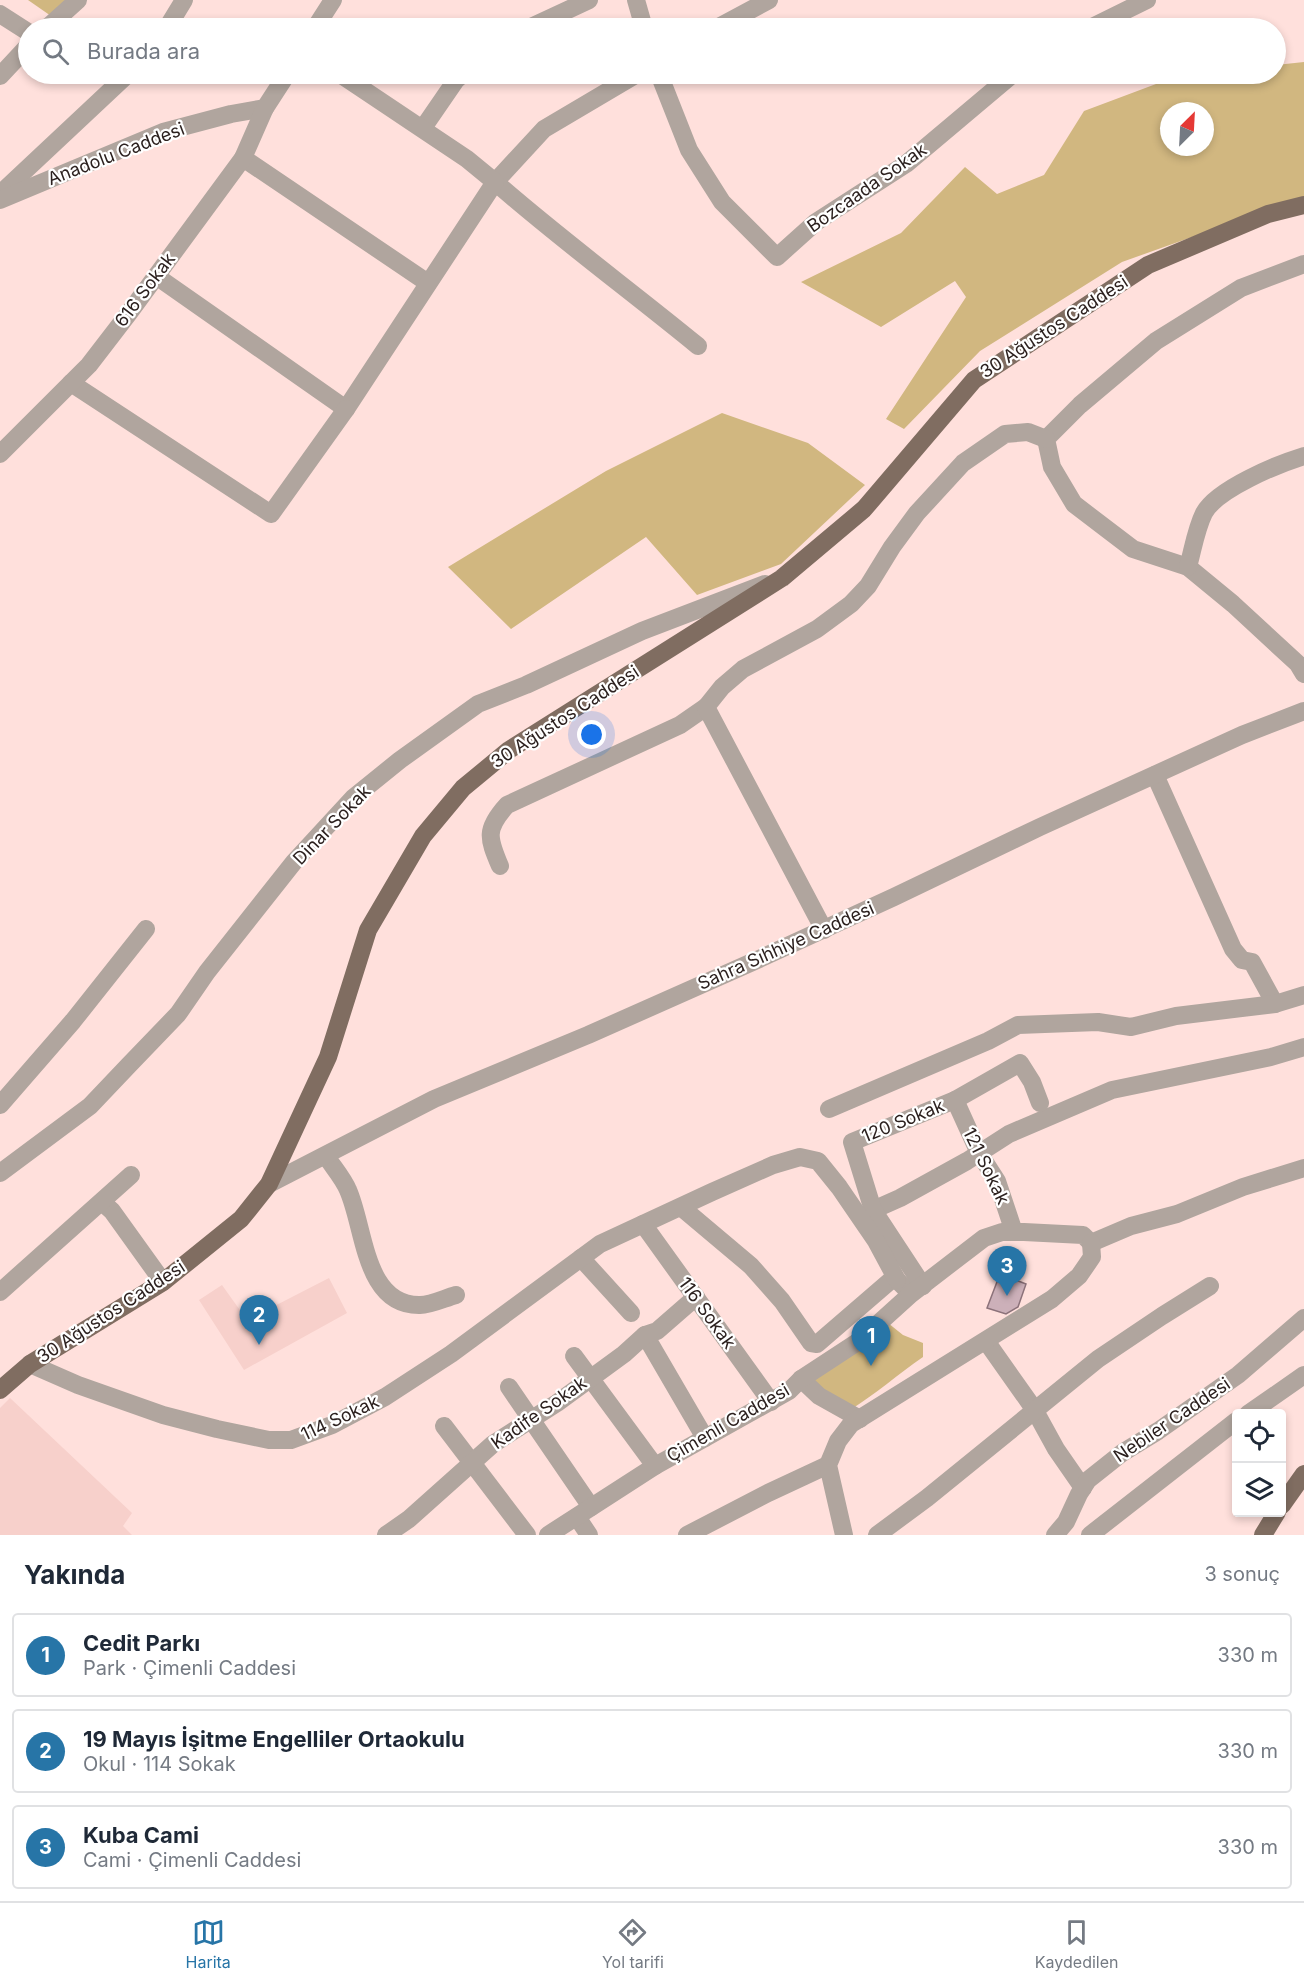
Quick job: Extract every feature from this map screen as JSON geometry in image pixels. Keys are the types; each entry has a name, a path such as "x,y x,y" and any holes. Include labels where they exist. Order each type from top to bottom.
{"main road":[{"name":"30 Ağustos Caddesi","path":"0,1390 30,1364 163,1282 241,1219 269,1185 328,1057 368,930 423,836 463,788 509,750 782,578 864,509 974,380 1148,265 1268,214 1304,205"},
{"path":"1286,1498 1304,1474"},
{"path":"1263,1535 1274,1517"}],"street":[{"path":"58,18 78,0"},
{"path":"173,18 184,0"},
{"path":"321,18 333,0"},
{"path":"550,18 589,0"},
{"path":"636,0 641,18"},
{"path":"736,18 769,0"},
{"path":"1110,18 1147,0"},
{"path":"0,14 18,26"},
{"path":"0,76 18,57"},
{"path":"0,194 118,84"},
{"path":"265,108 281,84"},
{"path":"355,84 467,159 531,214 615,278 698,346"},
{"path":"423,128 453,84"},
{"path":"71,382 271,514 346,409 495,182 544,129 620,84"},
{"name":"Bozcaada Sokak","path":"663,84 689,150 722,202 777,257 816,222 906,164 1001,84"},
{"name":"616 Sokak","path":"0,454 89,365 243,158 265,108"},
{"name":"Anadolu Caddesi","path":"0,200 163,132 231,114 265,108"},
{"path":"243,158 428,283"},
{"path":"1046,439 1080,405 1156,341 1241,288 1304,264"},
{"path":"156,276 346,409"},
{"path":"500,866 491,846 490,836 494,819 507,805 680,724 706,707 722,687 743,669 817,629 851,604 868,586 892,546 917,513 963,464 1005,434 1028,432 1046,439"},
{"path":"1046,439 1052,467 1074,504 1133,549 1188,567 1250,619 1298,664 1304,674"},
{"path":"1188,567 1205,511 1230,488 1304,456"},
{"name":"Dinar Sokak","path":"0,1173 90,1106 178,1014 207,972 294,862 353,798 400,760 477,704 526,686 642,631 782,578"},
{"path":"706,707 824,930"},
{"name":"Sahra Sıhhiye Caddesi","path":"269,1185 434,1099 588,1035 824,930 1040,826 1242,735 1304,711"},
{"path":"1155,775 1233,949 1242,960 1252,962 1275,1004"},
{"path":"0,1105 73,1021 146,929"},
{"path":"829,1109 1018,1026 1098,1022 1131,1027 1176,1016 1275,1004 1304,996"},
{"path":"917,1290 873,1210 900,1198 1009,1134 1112,1090 1271,1057 1304,1047"},
{"name":"120 Sokak","path":"873,1210 852,1142 955,1100 1020,1063 1032,1082 1040,1103"},
{"name":"121 Sokak","path":"955,1100 979,1153 997,1181 1014,1232"},
{"path":"326,1156 348,1190 362,1241 380,1285 397,1301 421,1305 456,1295"},
{"name":"114 Sokak","path":"30,1364 78,1385 164,1415 227,1432 269,1440 291,1440 332,1425 385,1397 451,1354 600,1244 773,1165 800,1157 818,1161 839,1186 876,1241 897,1280 917,1290"},
{"path":"844,1535 828,1466 838,1441 851,1424 1052,1299 1079,1276 1092,1257 1091,1243 1131,1226 1177,1214 1243,1187 1304,1168"},
{"path":"0,1292 131,1175"},
{"path":"102,1203 112,1211 163,1282"},
{"path":"681,1207 751,1266 782,1301 811,1343 817,1344 890,1281 897,1280"},
{"name":"116 Sokak","path":"642,1224 771,1402"},
{"name":"Çimenli Caddesi","path":"549,1535 654,1466 789,1391 801,1379 859,1341 917,1290 984,1238 1002,1232 1083,1235 1091,1243"},
{"path":"581,1258 631,1313"},
{"path":"878,1535 1098,1359 1210,1286"},
{"name":"Kadife Sokak","path":"386,1535 409,1519 503,1438 521,1425 533,1420 591,1378 645,1335 657,1331 696,1297"},
{"name":"Nebiler Caddesi","path":"1055,1535 1066,1522 1088,1480 1122,1453 1158,1431 1238,1375 1304,1318"},
{"path":"645,1335 705,1438"},
{"path":"986,1341 1034,1409 1056,1449 1083,1488"},
{"path":"574,1356 654,1466"},
{"path":"1254,1409 1304,1375"},
{"path":"801,1379 819,1396 860,1419"},
{"path":"509,1387 533,1420 584,1512 589,1535"},
{"path":"1090,1535 1232,1424"},
{"path":"444,1426 527,1535"},
{"path":"687,1535 768,1492 828,1466"}],"shaded area":[{"path":"28,0 70,0 51,16"},
{"path":"1304,62 1304,197 1122,262 980,351 904,429 886,419 966,297 955,281 881,327 801,282 901,233 965,167 997,194 1044,175 1084,111 1156,84 1286,84 1286,64"},
{"path":"722,413 808,443 865,485 781,564 697,595 646,537 511,629 448,567 606,471"},
{"path":"329,1278 347,1313 244,1370 199,1300 222,1285 247,1320"},
{"path":"888,1323 903,1335 923,1343 923,1357 850,1410 809,1382"},
{"path":"10,1398 132,1513 123,1526 132,1535 0,1535 0,1408"}],"building":[{"path":"1000,1274 1026,1284 1018,1307 1006,1314 987,1308"}],"place":[{"name":"Kuba Cami","path":"1007,1296"},
{"name":"19 Mayıs İşitme Engelliler Ortaokulu","path":"259,1345"},
{"name":"Cedit Parkı","path":"871,1366"}]}
